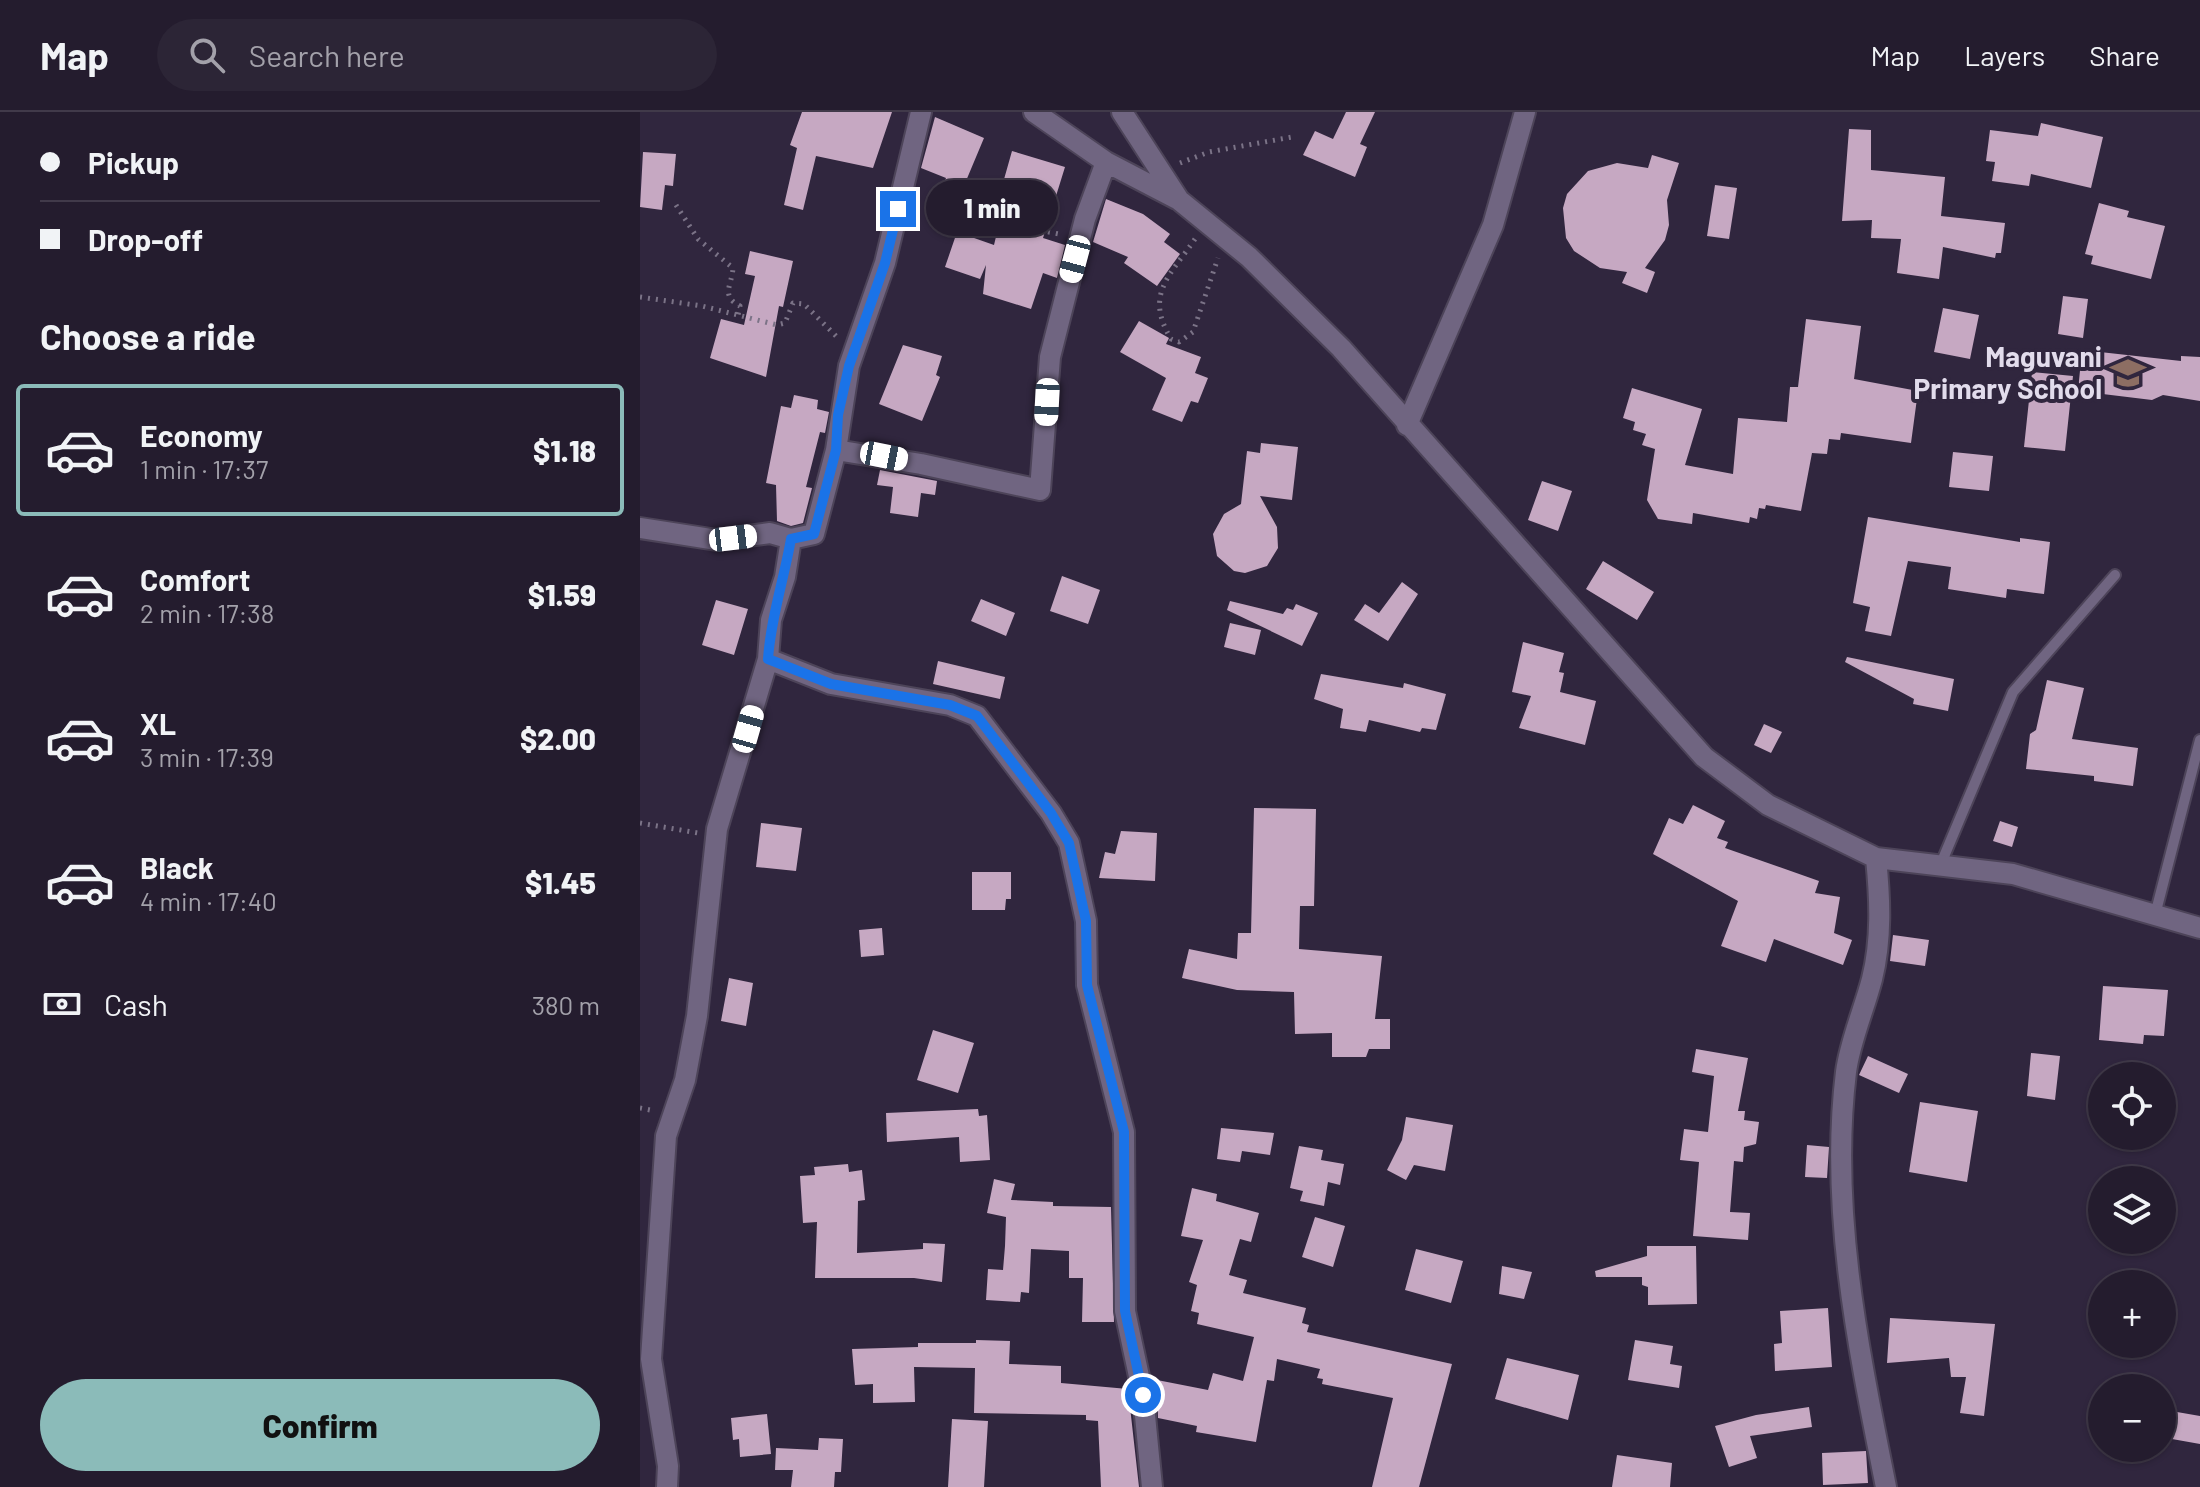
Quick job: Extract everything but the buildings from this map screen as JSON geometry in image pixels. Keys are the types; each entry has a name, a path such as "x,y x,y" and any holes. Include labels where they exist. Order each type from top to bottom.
{"street":[{"path":"640,528 717,540 770,533 791,539 814,534 836,450 838,415 855,342 885,263 921,112"},
{"path":"1034,112 1106,162 1179,200 1228,240 1312,318 1704,757 1768,805 1876,858 2013,874 2200,928"},
{"path":"1122,112 1179,200"},
{"path":"1407,425 1493,225 1525,112"},
{"path":"836,450 897,459 1040,490 1050,357 1080,239 1106,162"},
{"path":"667,1487 668,1466 651,1359 666,1136 685,1080 697,1016 717,829 768,659 771,620 785,577 791,539"},
{"path":"768,659 831,684 950,705 977,716 1051,813 1069,843 1086,921 1087,985 1124,1132 1125,1311 1143,1395 1152,1487"},
{"path":"1876,858 1881,907 1873,975 1846,1069 1843,1191 1848,1268 1886,1487"}],"lane":[{"path":"1940,866 2013,692 2115,575"},
{"path":"2155,915 2200,740"}],"path":[{"path":"1163,176 1196,155 1292,137"},
{"path":"676,205 698,239 733,268 727,294 740,306 738,315"},
{"path":"993,221 1080,239"},
{"path":"1207,223 1161,287 1160,315 1171,339 1179,342 1193,332 1221,250 1228,240"},
{"path":"640,297 777,325 785,323 793,303 804,304 835,337 855,342"},
{"path":"640,823 699,833 717,829"}],"place":[{"name":"Maguvani Primary School","path":"2128,373"}],"route":[{"path":"898,209 885,263 864,315 849,366 838,415 836,450 814,534 791,539 785,577 771,620 768,659 831,684 950,705 977,716 1051,813 1069,843 1086,921 1087,985 1124,1132 1125,1311 1143,1395"}]}
